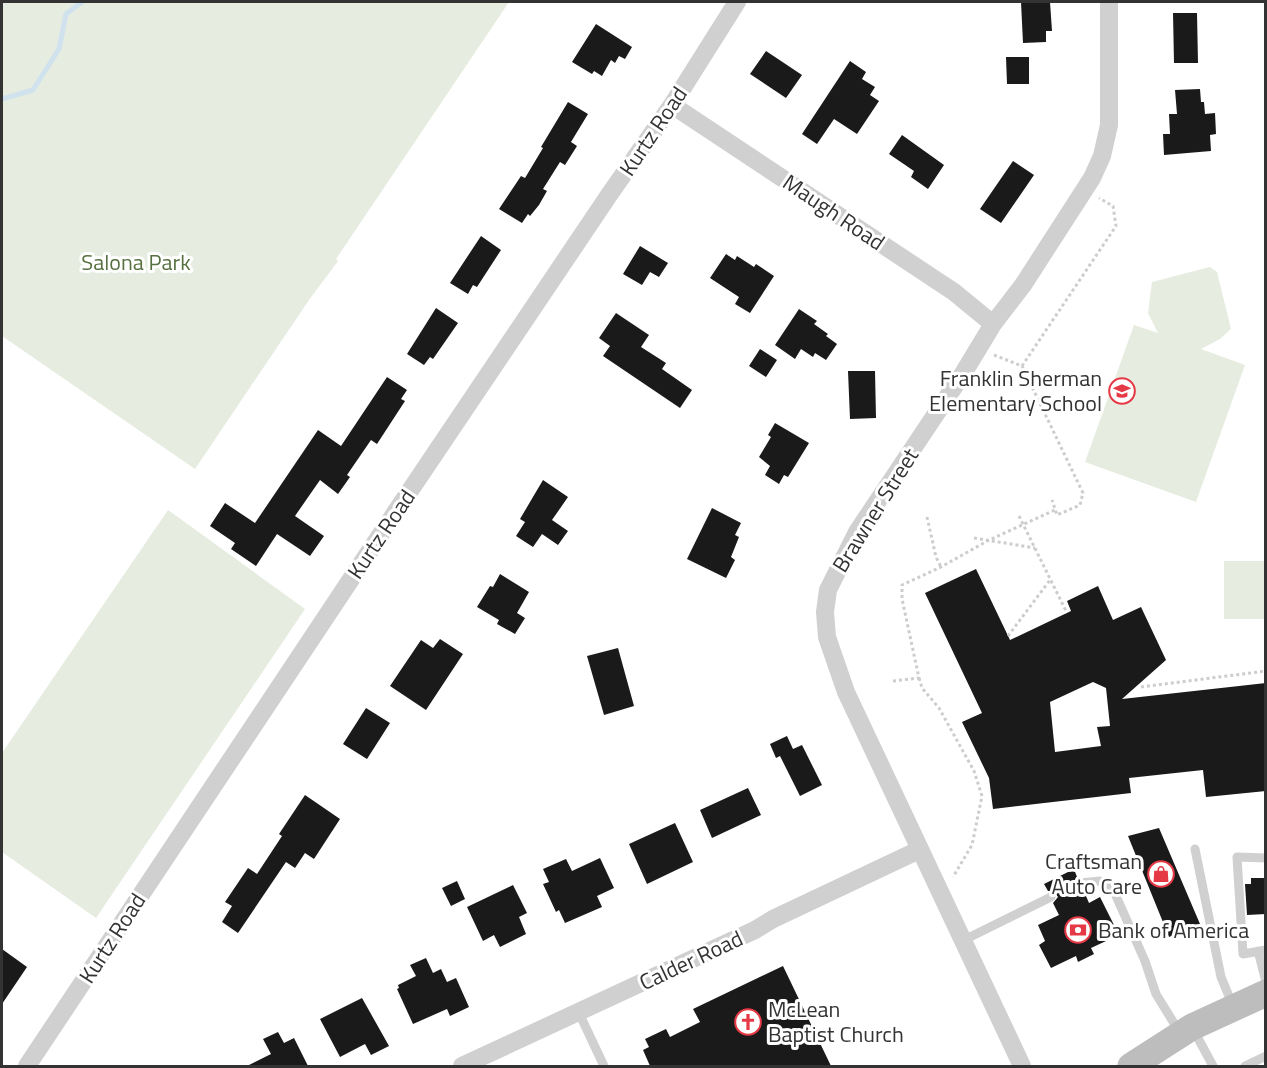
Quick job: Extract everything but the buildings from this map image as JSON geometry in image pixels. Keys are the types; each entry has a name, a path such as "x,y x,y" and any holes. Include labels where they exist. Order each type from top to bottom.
{"main road":[{"path":"1131,1066 1186,1031 1233,1006 1266,993"}],"street":[{"name":"Kurtz Road","path":"27,1066 401,504 672,105 737,2"},
{"name":"Brawner Street","path":"1022,1066 846,692 826,637 825,612 828,590 857,532 993,324 1023,285 1085,190 1102,156 1109,125 1109,2"},
{"name":"Maugh Road","path":"672,105 954,292 993,324"},
{"name":"Calder Road","path":"462,1066 579,1013 919,850"}],"lane":[{"path":"1195,849 1221,977 1233,1006"},
{"path":"1266,858 1237,857 1243,954 1262,951 1266,982"},
{"path":"1080,883 1100,881 1112,887 1146,960 1156,994 1213,1066"},
{"path":"964,940 1050,897"},
{"path":"579,1013 604,1066"},
{"path":"1245,1066 1266,1056"}],"path":[{"path":"1022,366 1116,226 1113,206 1085,190"},
{"path":"979,347 1022,366 1083,493 1080,505 1058,515 1052,500"},
{"path":"937,887 951,880 972,845 982,796 974,771 939,708 922,688 902,599 902,585 941,567 989,540 1056,510"},
{"path":"1019,516 1067,613"},
{"path":"927,517 936,557 941,567"},
{"path":"974,538 1035,548"},
{"path":"1008,636 1050,580"},
{"path":"1141,687 1266,671"},
{"path":"893,681 919,678"}],"green space":[{"name":"Salona Park","path":"2,2 509,2 336,259 338,261 309,300 195,469 2,336"},
{"path":"1210,267 1217,272 1231,329 1220,339 1201,349 1245,365 1196,502 1085,462 1134,325 1158,333 1148,313 1152,282"},
{"path":"168,510 305,609 96,918 2,852 2,753"},
{"path":"1224,561 1265,561 1265,619 1224,619"}],"waterway":[{"path":"2,99 33,90 59,49 66,14 82,2"}],"place":[{"name":"Franklin Sherman Elementary School","path":"1122,391"},
{"name":"Craftsman Auto Care","path":"1161,874"},
{"name":"Bank of America","path":"1078,930"},
{"name":"McLean Baptist Church","path":"748,1022"}]}
